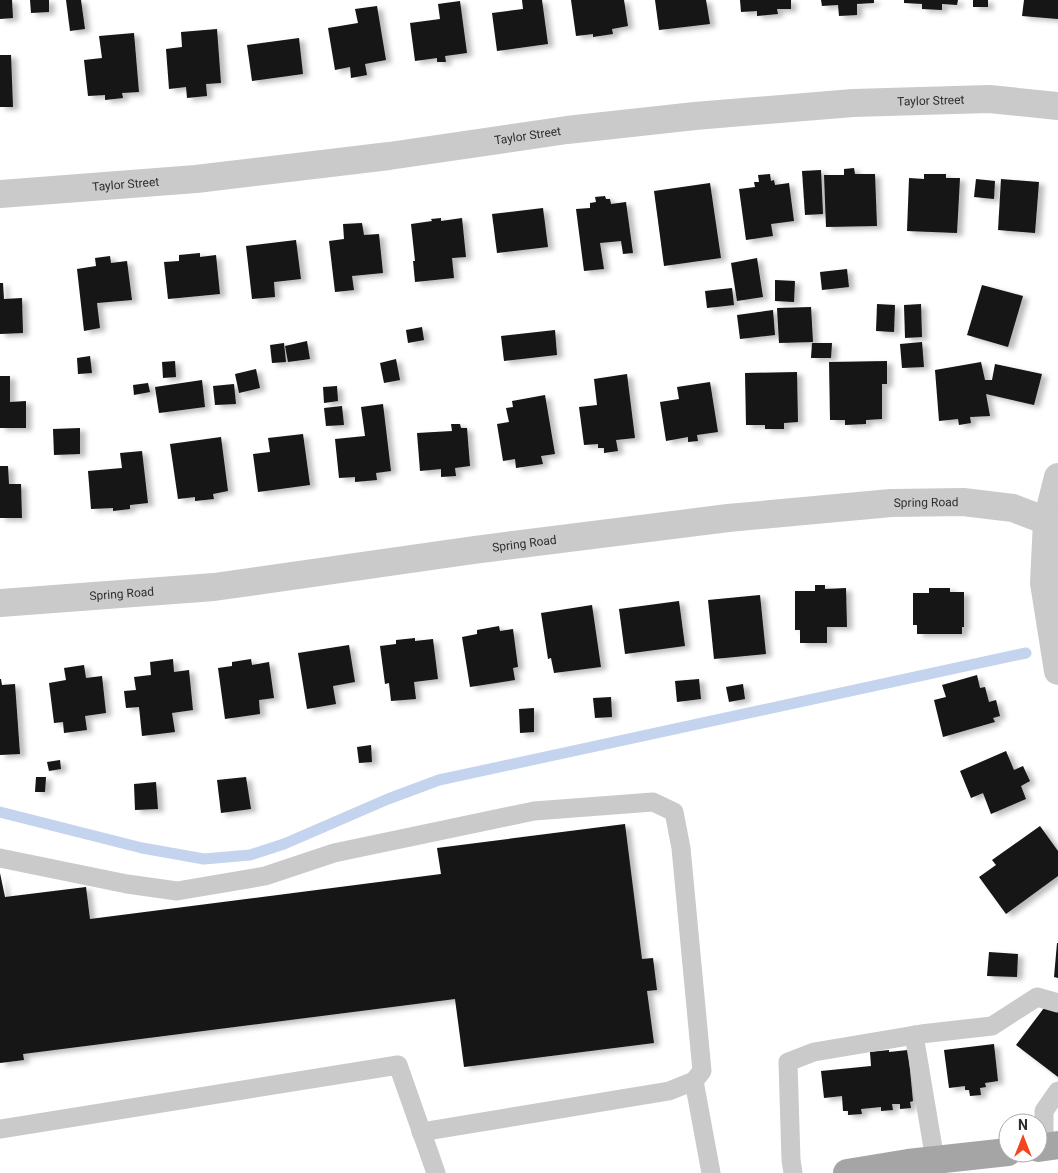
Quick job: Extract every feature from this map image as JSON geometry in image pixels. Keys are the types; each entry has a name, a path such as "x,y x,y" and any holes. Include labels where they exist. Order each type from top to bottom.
{"main road":[{"path":"847,1173 934,1160 998,1153"}],"street":[{"name":"Taylor Street","path":"0,194 196,179 389,156 567,130 695,116 853,103 989,99 1058,106"},
{"path":"1058,477 1046,521 1044,583 1058,671"},
{"name":"Spring Road","path":"0,603 214,586 464,551 699,522 891,503 964,502 1013,508 1046,521"}],"lane":[{"path":"0,858 127,884 177,891 265,876 334,853 534,811 653,802 674,812 681,848 702,1071 694,1081 669,1091 421,1132"},
{"path":"793,1173 788,1062 814,1052 914,1035 992,1026 1037,996 1058,1003"},
{"path":"914,1035 934,1160"},
{"path":"0,1130 398,1065 436,1173"},
{"path":"694,1081 711,1173"},
{"path":"1044,1113 1058,1091"}],"building":[{"path":"0,0 12,0 13,18 0,19"},
{"path":"30,0 49,0 49,12 31,13"},
{"path":"66,0 81,0 85,29 70,31"},
{"path":"522,0 542,0 548,44 497,51 492,13 523,9"},
{"path":"571,0 624,0 628,26 612,29 613,34 593,37 593,34 576,36"},
{"path":"655,0 706,0 710,24 659,30"},
{"path":"740,0 791,0 791,9 777,9 778,14 757,16 757,11 741,12"},
{"path":"821,0 874,0 874,3 857,4 857,15 839,16 838,5 822,6"},
{"path":"904,0 958,0 957,5 942,4 942,10 922,9 922,4 904,3"},
{"path":"973,0 988,0 988,7 973,7"},
{"path":"1024,0 1058,0 1058,19 1022,16"},
{"path":"460,1 467,53 445,56 446,62 437,62 437,58 415,61 410,23 440,19 438,4"},
{"path":"377,6 386,60 365,64 367,75 351,78 350,67 335,70 328,28 358,23 355,9"},
{"path":"217,29 221,83 206,84 207,96 187,98 186,87 169,89 166,49 182,47 181,32"},
{"path":"134,33 139,92 122,93 123,98 105,100 105,95 88,96 84,60 102,58 99,36"},
{"path":"299,38 303,74 252,81 247,45"},
{"path":"0,55 11,55 13,107 0,107"},
{"path":"854,168 855,174 875,174 877,226 826,227 824,175 844,175 844,169"},
{"path":"821,170 823,214 805,215 802,171"},
{"path":"770,174 771,181 774,180 775,185 789,183 794,221 771,224 773,236 746,240 739,189 755,187 754,182 759,182 758,175"},
{"path":"924,174 946,174 946,178 960,178 957,233 907,231 909,178 924,179"},
{"path":"976,179 995,181 994,199 974,197"},
{"path":"1001,179 1039,182 1035,233 998,230"},
{"path":"710,183 721,258 664,266 654,191"},
{"path":"605,196 606,199 610,199 611,204 626,202 633,253 623,254 621,241 600,243 604,269 584,271 576,209 590,208 590,203 596,202 595,197"},
{"path":"543,208 548,247 497,253 492,214"},
{"path":"441,218 441,221 462,218 466,257 452,258 454,278 415,282 411,224"},
{"path":"362,223 364,235 379,234 383,273 352,276 354,290 335,292 329,241 344,239 343,224"},
{"path":"296,240 301,279 274,282 275,297 252,299 246,246"},
{"path":"200,253 200,257 216,255 220,294 168,299 164,262 179,261 179,255"},
{"path":"110,256 111,263 127,261 132,300 97,303 100,328 84,331 77,269 96,266 95,258"},
{"path":"757,258 763,297 737,301 731,263"},
{"path":"847,269 849,287 822,290 820,272"},
{"path":"775,280 795,281 794,302 775,301"},
{"path":"0,283 3,283 4,299 22,298 23,333 0,334"},
{"path":"982,285 1023,296 1008,347 967,335"},
{"path":"732,288 734,305 707,308 705,291"},
{"path":"877,304 895,305 894,332 876,331"},
{"path":"921,304 922,337 905,338 904,305"},
{"path":"811,307 813,342 779,343 777,308"},
{"path":"773,310 775,335 740,339 737,315"},
{"path":"422,327 424,340 408,343 406,330"},
{"path":"555,330 557,355 504,361 501,336"},
{"path":"307,341 310,359 288,362 285,346"},
{"path":"922,342 924,367 902,368 900,344"},
{"path":"284,343 286,362 272,363 270,345"},
{"path":"812,343 832,343 831,358 811,358"},
{"path":"90,356 92,373 78,374 77,358"},
{"path":"396,359 400,380 384,383 380,363"},
{"path":"175,361 176,377 163,378 162,362"},
{"path":"887,361 887,384 882,384 882,419 866,420 866,424 845,425 845,420 830,420 829,362"},
{"path":"981,362 985,380 992,380 995,364 1042,374 1034,405 986,394 990,416 970,417 971,423 959,425 958,419 939,421 935,370"},
{"path":"256,369 260,388 239,393 235,374"},
{"path":"797,372 798,422 784,423 784,429 765,429 765,425 746,425 745,373"},
{"path":"627,374 635,438 616,440 618,451 604,453 604,448 598,448 598,444 584,445 579,407 597,405 594,379"},
{"path":"0,376 10,376 10,402 26,401 26,428 0,428"},
{"path":"202,380 205,407 159,413 155,387"},
{"path":"710,382 718,432 697,435 698,441 688,442 688,437 666,441 660,402 679,399 677,387"},
{"path":"148,383 150,392 134,395 133,385"},
{"path":"234,384 236,404 215,405 213,386"},
{"path":"337,386 338,401 324,403 323,387"},
{"path":"545,395 555,454 541,456 543,464 516,468 515,459 503,461 497,424 509,422 506,408 513,407 512,401"},
{"path":"383,404 391,471 376,473 377,480 355,482 355,477 339,478 335,439 365,436 361,407"},
{"path":"342,406 344,425 326,426 324,408"},
{"path":"451,424 460,424 461,428 467,428 470,466 455,468 456,476 441,477 441,469 420,471 417,433 452,431"},
{"path":"80,428 80,454 54,455 53,429"},
{"path":"303,434 310,485 258,492 253,454 270,452 268,438"},
{"path":"221,437 228,491 213,494 214,499 195,501 195,497 178,499 170,444"},
{"path":"142,451 148,503 130,505 130,509 113,511 113,508 91,509 88,471 122,468 120,453"},
{"path":"0,466 8,466 9,484 21,484 22,518 0,518"},
{"path":"815,585 825,585 825,589 846,588 847,627 827,627 827,643 800,643 800,630 795,630 795,591 815,591"},
{"path":"929,588 950,588 950,592 964,592 964,627 962,627 962,634 917,634 917,625 913,625 913,593 929,593"},
{"path":"760,595 766,654 714,659 708,600"},
{"path":"679,601 685,646 625,654 619,609"},
{"path":"592,605 601,667 554,673 551,658 548,659 541,613"},
{"path":"499,626 500,631 513,629 518,667 513,668 515,680 470,687 462,637 477,634 477,630"},
{"path":"415,638 415,641 433,639 438,679 414,682 416,699 391,701 389,683 385,684 380,646 396,644 396,640"},
{"path":"349,645 355,682 333,686 336,704 307,709 298,653"},
{"path":"173,659 174,672 189,670 193,710 172,713 175,732 142,736 139,707 126,708 124,691 136,690 134,677 151,675 150,662"},
{"path":"251,659 252,665 269,662 274,698 259,700 260,714 225,719 218,668 232,666 232,662"},
{"path":"84,665 86,678 102,676 106,713 85,716 87,730 64,733 63,722 54,723 49,683 66,680 64,668"},
{"path":"977,675 980,688 985,687 989,702 996,700 1000,716 993,718 995,722 943,737 934,700 946,697 942,685"},
{"path":"0,679 2,685 15,684 20,754 0,755"},
{"path":"699,679 701,699 677,702 675,681"},
{"path":"743,684 745,699 729,702 726,687"},
{"path":"611,697 612,717 595,718 593,698"},
{"path":"534,708 534,732 520,733 519,709"},
{"path":"371,745 372,762 359,763 357,747"},
{"path":"1006,751 1014,770 1023,766 1030,781 1021,786 1026,799 991,814 983,793 971,798 960,771"},
{"path":"60,760 61,769 49,771 47,762"},
{"path":"36,777 46,777 45,792 35,792"},
{"path":"246,777 251,809 221,813 217,780"},
{"path":"156,782 158,809 135,810 134,784"},
{"path":"625,824 642,959 653,958 657,990 647,991 654,1043 464,1067 455,999 23,1054 24,1060 0,1063 0,873 5,897 86,887 90,919 441,874 437,848"},
{"path":"1040,826 1058,851 1058,876 1006,914 979,877 996,865 992,860"},
{"path":"1058,943 1058,978 1054,977"},
{"path":"989,952 1018,954 1017,977 987,976"},
{"path":"1047,1004 1058,1012 1058,1077 1016,1045"},
{"path":"994,1044 998,1081 985,1083 986,1087 980,1088 981,1095 970,1096 969,1090 965,1090 965,1086 949,1088 944,1050"},
{"path":"889,1050 889,1052 908,1050 913,1101 910,1102 911,1108 900,1109 900,1104 892,1104 893,1110 881,1111 881,1107 861,1109 862,1114 848,1115 848,1111 843,1111 842,1096 824,1098 821,1071 871,1066 870,1052"}],"waterway":[{"path":"0,812 142,848 204,859 250,855 284,844 388,799 439,780 1026,653"}]}
